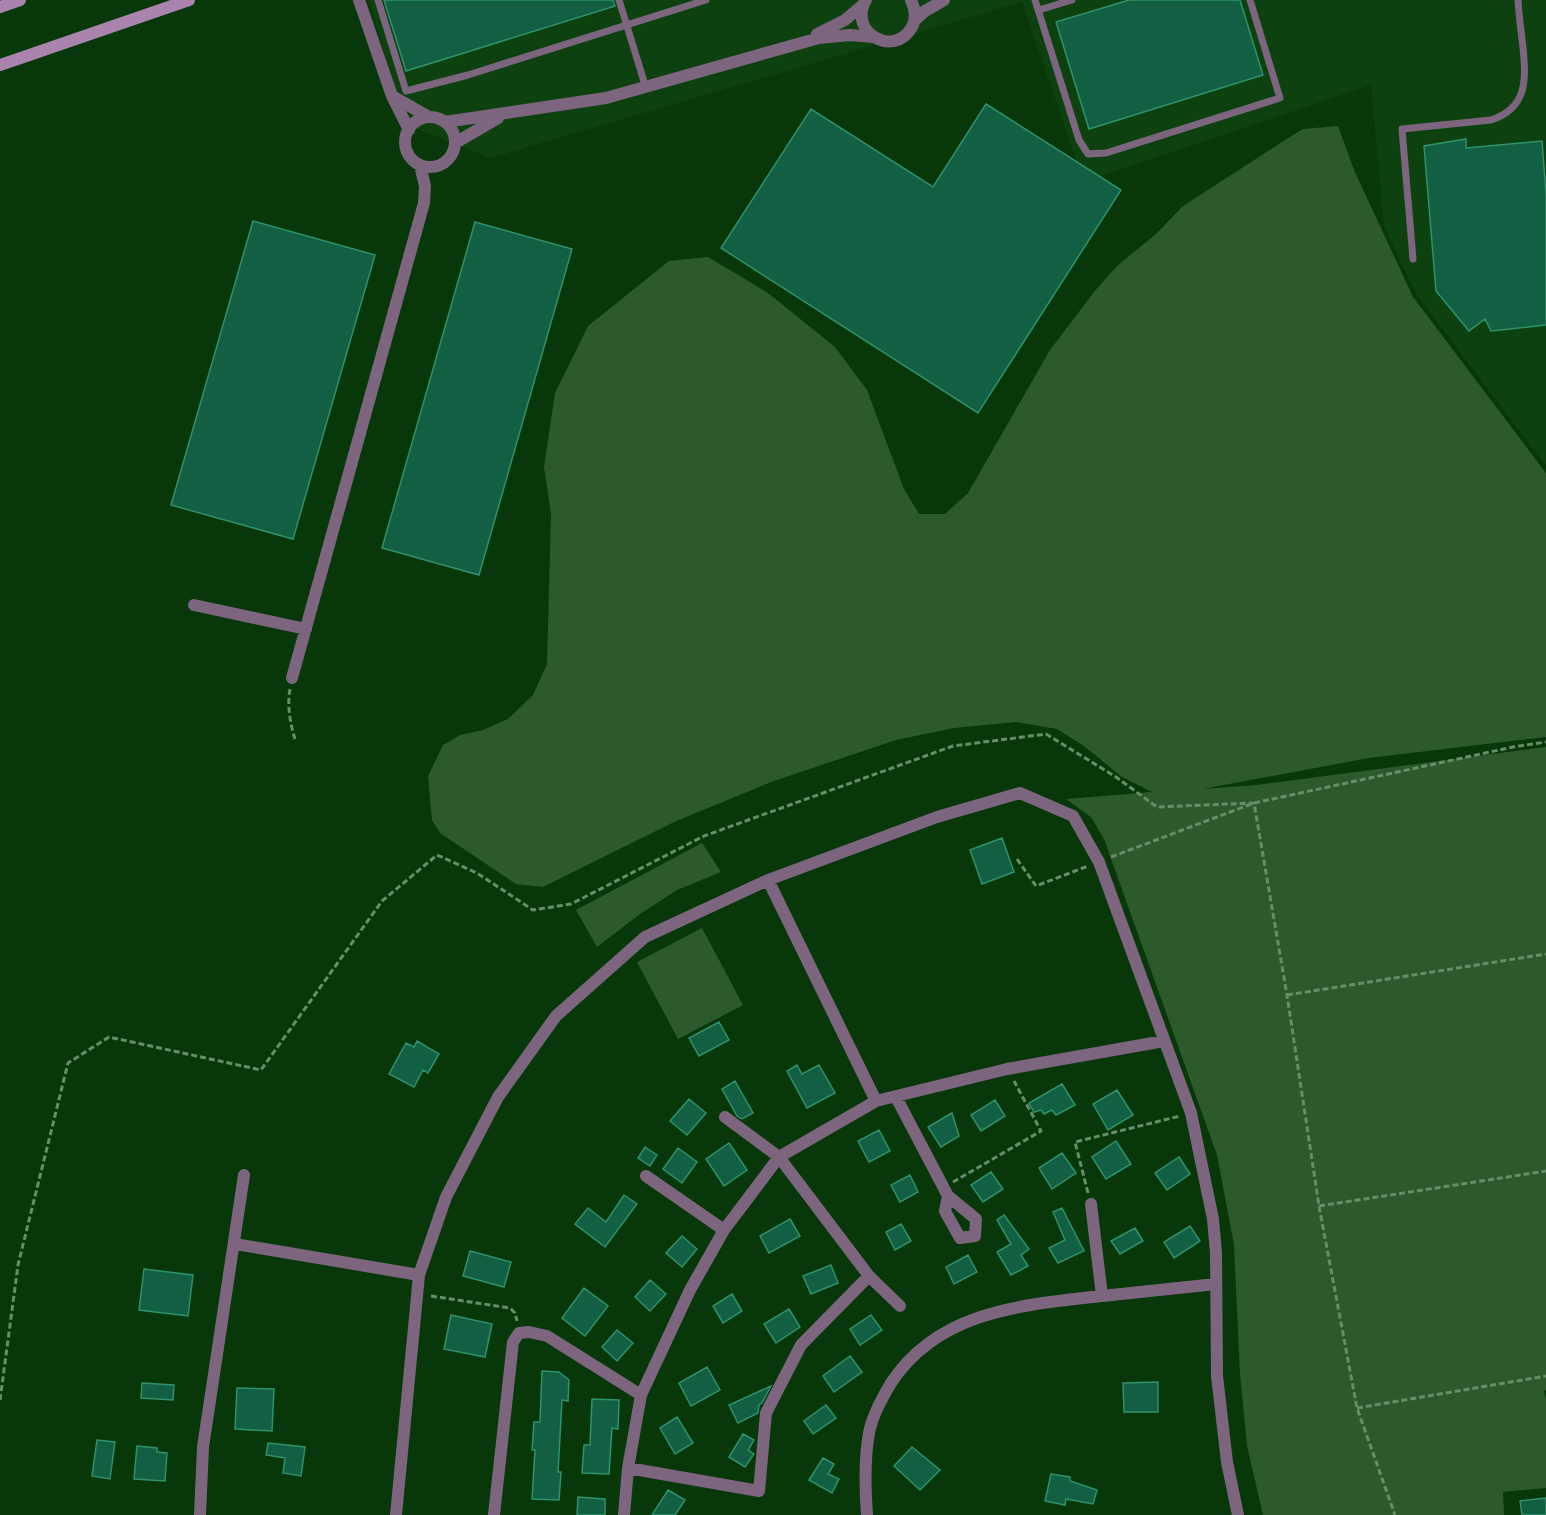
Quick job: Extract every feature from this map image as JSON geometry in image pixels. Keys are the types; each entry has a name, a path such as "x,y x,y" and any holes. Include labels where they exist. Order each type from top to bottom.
{"main road":[{"path":"0,7 20,0"},
{"path":"0,65 189,0"}],"street":[{"path":"292,678 424,203 425,186 420,165 408,153 406,145 409,129 393,96 359,0"},
{"path":"911,0 915,9 914,21"},
{"path":"393,96 429,117 445,122 593,100 646,88 793,44 841,35 874,37 885,41 898,40 908,33 914,21 925,11 944,0"},
{"path":"865,2 861,12 863,24 874,37"},
{"path":"793,44 838,24 851,16 865,2"},
{"path":"455,143 505,114"},
{"path":"409,129 421,119 429,117"},
{"path":"425,186 436,167 450,158 455,143 451,128 445,122"},
{"path":"420,165 436,167"},
{"path":"194,606 306,628"},
{"path":"396,1515 419,1275 446,1197 498,1097 556,1016 645,937 768,880 937,817 1020,793 1073,816 1099,862 1191,1113 1213,1219 1217,1376 1227,1462 1238,1515"},
{"path":"768,880 876,1101"},
{"path":"624,1515 628,1468 641,1395 690,1290 724,1230 779,1157 876,1101 1007,1069 1164,1041"},
{"path":"896,1096 946,1192"},
{"path":"725,1117 779,1157 869,1276 900,1306"},
{"path":"200,1515 203,1447 244,1174"},
{"path":"646,1176 724,1230"},
{"path":"1090,1204 1102,1296"},
{"path":"235,1244 419,1275"},
{"path":"628,1468 759,1491 766,1413 801,1345 869,1276"},
{"path":"867,1515 865,1463 869,1431 882,1397 918,1350 940,1334 987,1314 1016,1307 1215,1284"},
{"path":"494,1515 513,1342 519,1334 530,1332 547,1336 641,1395"}],"lane":[{"path":"378,0 406,91 468,75 706,0"},
{"path":"619,0 646,88"},
{"path":"1035,0 1079,140 1088,154 1095,154 1280,98 1250,0"},
{"path":"1039,10 1071,0"},
{"path":"1413,259 1402,129 1491,120 1507,112 1516,104 1522,93 1525,72 1518,0"}],"path":[{"path":"292,678 288,697 295,739"},
{"path":"0,1400 18,1264 68,1063 109,1036 261,1070 382,901 437,855 477,873 533,910 571,904 704,836 953,746 1046,734 1116,777 1157,807 1254,803"},
{"path":"1017,859 1036,886 1254,803 1513,747 1546,742"},
{"path":"1254,803 1287,995 1319,1206 1357,1408 1395,1515"},
{"path":"1287,995 1546,954"},
{"path":"946,1192 1041,1131 1007,1069"},
{"path":"1090,1204 1075,1142 1191,1113"},
{"path":"1319,1206 1546,1171"},
{"path":"417,1294 510,1308 515,1313 519,1334"},
{"path":"1357,1408 1546,1376"}],"shaded area":[{"path":"369,0 1546,0 1546,466 1417,295 1384,226 1371,85 1101,176 1078,166 1022,2 490,158 405,124"},
{"path":"1338,126 1354,170 1413,297 1546,473 1546,737 1369,758 1202,789 1256,785 1546,747 1546,1390 1544,1391 1546,1400 1546,1488 1503,1492 1504,1515 1263,1515 1247,1446 1240,1374 1234,1245 1217,1155 1104,839 1091,817 1066,799 1152,792 1122,777 1084,746 1057,729 1016,722 954,728 896,740 771,782 674,822 543,887 516,884 440,833 432,820 428,776 443,745 460,735 483,730 508,719 533,695 547,664 551,514 544,467 555,393 588,326 669,261 708,257 768,293 835,347 867,390 904,489 919,514 945,514 968,493 1050,350 1117,266 1156,234 1183,206 1285,140 1303,129"},
{"path":"702,843 721,872 677,890 640,914 597,947 576,910"},
{"path":"702,928 743,1005 678,1039 637,962"}],"building":[{"path":"384,0 613,0 615,6 406,71"},
{"path":"1129,0 1240,0 1263,75 1089,129 1056,22"},
{"path":"986,104 1121,190 978,413 721,248 811,109 933,187"},
{"path":"1466,139 1466,148 1542,141 1546,194 1546,325 1491,331 1485,319 1469,331 1436,291 1424,146"},
{"path":"253,221 375,255 293,539 171,505"},
{"path":"475,222 572,249 479,575 382,548"},
{"path":"1002,838 1014,872 982,884 970,850"},
{"path":"719,1022 729,1040 699,1056 689,1038"},
{"path":"417,1041 439,1054 428,1073 423,1070 414,1087 389,1074 406,1043 414,1047"},
{"path":"797,1065 802,1074 819,1065 835,1093 807,1108 787,1071"},
{"path":"735,1081 753,1113 742,1119 737,1116 722,1089"},
{"path":"1062,1084 1075,1105 1056,1115 1052,1110 1044,1114 1041,1110 1034,1112 1029,1103"},
{"path":"1117,1090 1133,1115 1108,1130 1093,1104"},
{"path":"689,1099 706,1113 687,1135 670,1121"},
{"path":"995,1100 1005,1116 981,1131 971,1115"},
{"path":"952,1113 959,1136 941,1147 928,1127"},
{"path":"879,1130 890,1151 869,1162 858,1141"},
{"path":"1116,1141 1131,1164 1106,1179 1092,1157"},
{"path":"729,1143 747,1170 724,1186 706,1159"},
{"path":"645,1147 657,1155 650,1166 638,1158"},
{"path":"678,1148 697,1162 682,1183 663,1169"},
{"path":"1062,1153 1076,1173 1052,1189 1039,1168"},
{"path":"1179,1157 1190,1174 1167,1190 1155,1173"},
{"path":"991,1172 1003,1189 983,1202 971,1185"},
{"path":"910,1175 918,1192 900,1202 891,1185"},
{"path":"624,1195 637,1204 605,1247 575,1224 588,1208 606,1222"},
{"path":"1062,1208 1084,1251 1058,1263 1049,1248 1065,1240 1053,1212"},
{"path":"1004,1215 1029,1249 1021,1255 1028,1266 1011,1275 997,1252 1011,1244 997,1220"},
{"path":"790,1219 800,1236 769,1253 760,1236"},
{"path":"901,1224 911,1241 895,1250 886,1232"},
{"path":"1190,1226 1200,1241 1174,1258 1164,1242"},
{"path":"1135,1228 1143,1241 1120,1254 1111,1241"},
{"path":"682,1236 697,1249 682,1267 666,1253"},
{"path":"470,1251 511,1262 504,1287 463,1276"},
{"path":"968,1255 977,1272 954,1284 946,1267"},
{"path":"831,1265 838,1283 811,1294 803,1276"},
{"path":"144,1269 193,1275 188,1316 139,1310"},
{"path":"650,1280 666,1294 650,1311 635,1297"},
{"path":"584,1288 608,1306 585,1336 562,1318"},
{"path":"732,1294 742,1311 723,1323 713,1306"},
{"path":"789,1309 800,1327 776,1343 764,1324"},
{"path":"451,1315 492,1324 485,1357 444,1349"},
{"path":"871,1315 882,1330 860,1345 850,1329"},
{"path":"617,1330 633,1343 617,1361 602,1347"},
{"path":"850,1356 862,1372 834,1392 823,1376"},
{"path":"707,1367 720,1390 691,1406 679,1383"},
{"path":"542,1371 559,1372 569,1380 568,1401 562,1400 558,1472 561,1472 559,1500 532,1499 534,1422 540,1422"},
{"path":"1158,1382 1158,1412 1124,1412 1123,1383"},
{"path":"142,1383 174,1385 173,1400 141,1398"},
{"path":"771,1386 759,1405 758,1413 738,1423 729,1405"},
{"path":"237,1388 274,1389 272,1431 235,1429"},
{"path":"592,1399 619,1400 618,1429 612,1428 609,1474 582,1473 584,1445 590,1445"},
{"path":"826,1405 836,1418 813,1434 804,1421"},
{"path":"677,1417 693,1443 675,1454 660,1428"},
{"path":"743,1434 754,1440 748,1450 754,1454 745,1467 729,1457"},
{"path":"97,1440 115,1442 110,1479 92,1476"},
{"path":"268,1443 305,1447 301,1476 283,1473 285,1458 266,1455"},
{"path":"137,1446 157,1448 157,1452 167,1453 165,1481 134,1479"},
{"path":"912,1447 940,1470 920,1490 894,1466"},
{"path":"823,1458 834,1464 828,1474 839,1479 832,1493 809,1480"},
{"path":"1051,1474 1070,1477 1070,1481 1097,1490 1093,1504 1066,1499 1065,1505 1045,1501"},
{"path":"668,1490 685,1500 675,1515 652,1515"},
{"path":"578,1497 605,1499 605,1515 577,1515"},
{"path":"1546,1498 1546,1515 1522,1515 1520,1501"}]}
